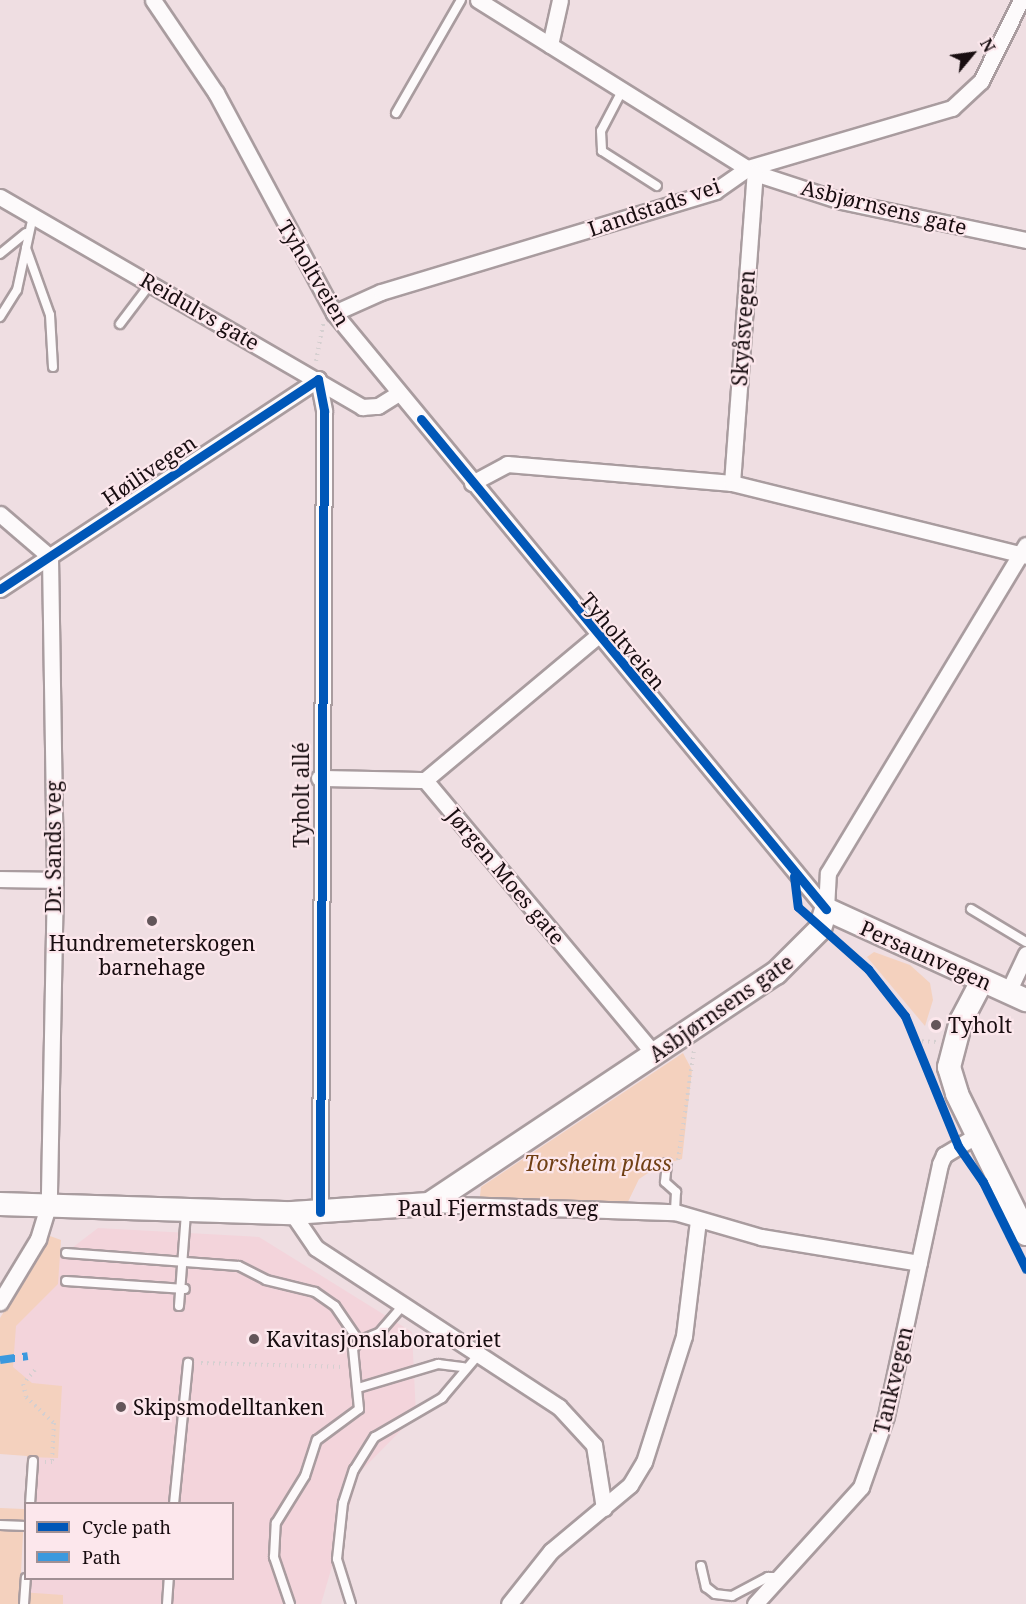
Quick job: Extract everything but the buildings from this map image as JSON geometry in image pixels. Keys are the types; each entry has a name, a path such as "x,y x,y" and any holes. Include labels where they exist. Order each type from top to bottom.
{"street":[{"name":"Tyholtveien","path":"153,0 216,93 330,308 596,637 826,909"},
{"name":"Asbjørnsens gate","path":"478,0 752,170 841,201 1026,240"},
{"path":"550,45 560,0"},
{"name":"Landstads vei","path":"330,308 715,191 752,170 952,108 981,81 1021,0"},
{"name":"Skyåsvegen","path":"732,483 752,170"},
{"name":"Reidulvs gate","path":"0,198 316,372 369,408 399,393"},
{"name":"Høilivegen","path":"0,589 50,557 316,372"},
{"name":"Tyholt allé","path":"316,372 324,411 319,778 320,1212"},
{"path":"472,483 507,464 732,483 1024,552"},
{"path":"0,514 50,557"},
{"name":"Asbjørnsens gate","path":"429,1204 790,962 820,929 826,909 828,873 1024,552"},
{"name":"Dr. Sands veg","path":"0,1302 38,1239 49,1203 55,880 50,557"},
{"name":"Tyholtveien","path":"425,780 596,637"},
{"path":"319,778 425,780"},
{"name":"Jørgen Moes gate","path":"425,780 654,1054"},
{"path":"0,879 55,880"},
{"name":"Persaunvegen","path":"826,909 1017,996"},
{"path":"1017,996 1026,954"},
{"path":"982,981 958,1031 950,1067 977,1135 1026,1234"},
{"name":"Tankvegen","path":"755,1604 847,1505 873,1460 944,1155 977,1135"},
{"name":"Paul Fjermstads veg","path":"0,1204 49,1203 292,1213 429,1204 675,1212 761,1238 919,1263"},
{"path":"292,1213 316,1248 403,1305 481,1352 559,1407 594,1445 604,1508"},
{"path":"509,1604 551,1551 630,1485 653,1441 684,1336 698,1220"}],"lane":[{"path":"396,113 461,0"},
{"path":"623,89 601,131 602,151 657,186"},
{"path":"0,317 17,290 26,248 26,233 33,216"},
{"path":"0,254 26,233"},
{"path":"26,248 50,315 53,367"},
{"path":"120,324 151,283"},
{"path":"971,909 1026,942"},
{"path":"667,1163 665,1182 676,1192 675,1212"},
{"path":"179,1306 184,1289 186,1209"},
{"path":"66,1253 240,1266 266,1280 315,1292 335,1306 359,1341"},
{"path":"66,1281 184,1289"},
{"path":"290,1604 274,1557 276,1523 305,1476 316,1440 359,1409 353,1349 359,1341 379,1333 403,1305"},
{"path":"351,1604 337,1559 342,1503 354,1470 375,1437 442,1398 464,1367 481,1352"},
{"path":"174,1502 188,1363"},
{"path":"358,1388 438,1364 464,1367"},
{"path":"30,1502 33,1461"},
{"path":"0,1525 24,1526"},
{"path":"702,1566 706,1587 715,1594 732,1596 768,1577 780,1577"},
{"path":"24,1604 26,1580"},
{"path":"167,1604 169,1580"}],"path":[{"path":"316,372 330,308"},
{"path":"667,1163 682,1159 696,1026"},
{"path":"912,1033 922,1057"},
{"path":"188,1363 354,1368"},
{"path":"33,1461 52,1462 55,1441 54,1423 26,1397 23,1384 35,1370"}],"shaded area":[{"path":"98,1228 259,1237 412,1332 416,1415 359,1473 321,1604 25,1604 26,1580 234,1580 234,1502 30,1502 33,1441 0,1343 51,1264"}],"green space":[{"path":"874,952 910,965 930,983 933,1000 925,1026 867,957"},
{"name":"Torsheim plass","path":"683,1053 692,1070 682,1159 667,1163 666,1171 654,1169 639,1179 625,1208 479,1205 481,1187"},
{"path":"50,1236 61,1240 58,1284 16,1326 13,1367 32,1383 62,1386 58,1458 27,1457 25,1502 27,1456 0,1454 0,1318"},
{"path":"0,1508 24,1509 20,1592 63,1595 63,1604 0,1604"}],"marked path":[{"path":"0,1360 28,1356"}],"cycle path":[{"path":"0,589 318,379 324,411 320,1212"},
{"path":"421,419 826,909"},
{"path":"794,876 798,907 868,969 905,1016 958,1146 983,1182 1026,1269"}],"place":[{"name":"Hundremeterskogen barnehage","path":"152,921"},
{"name":"Tyholt","path":"936,1025"},
{"name":"Kavitasjonslaboratoriet","path":"254,1339"},
{"name":"Skipsmodelltanken","path":"121,1407"}]}
